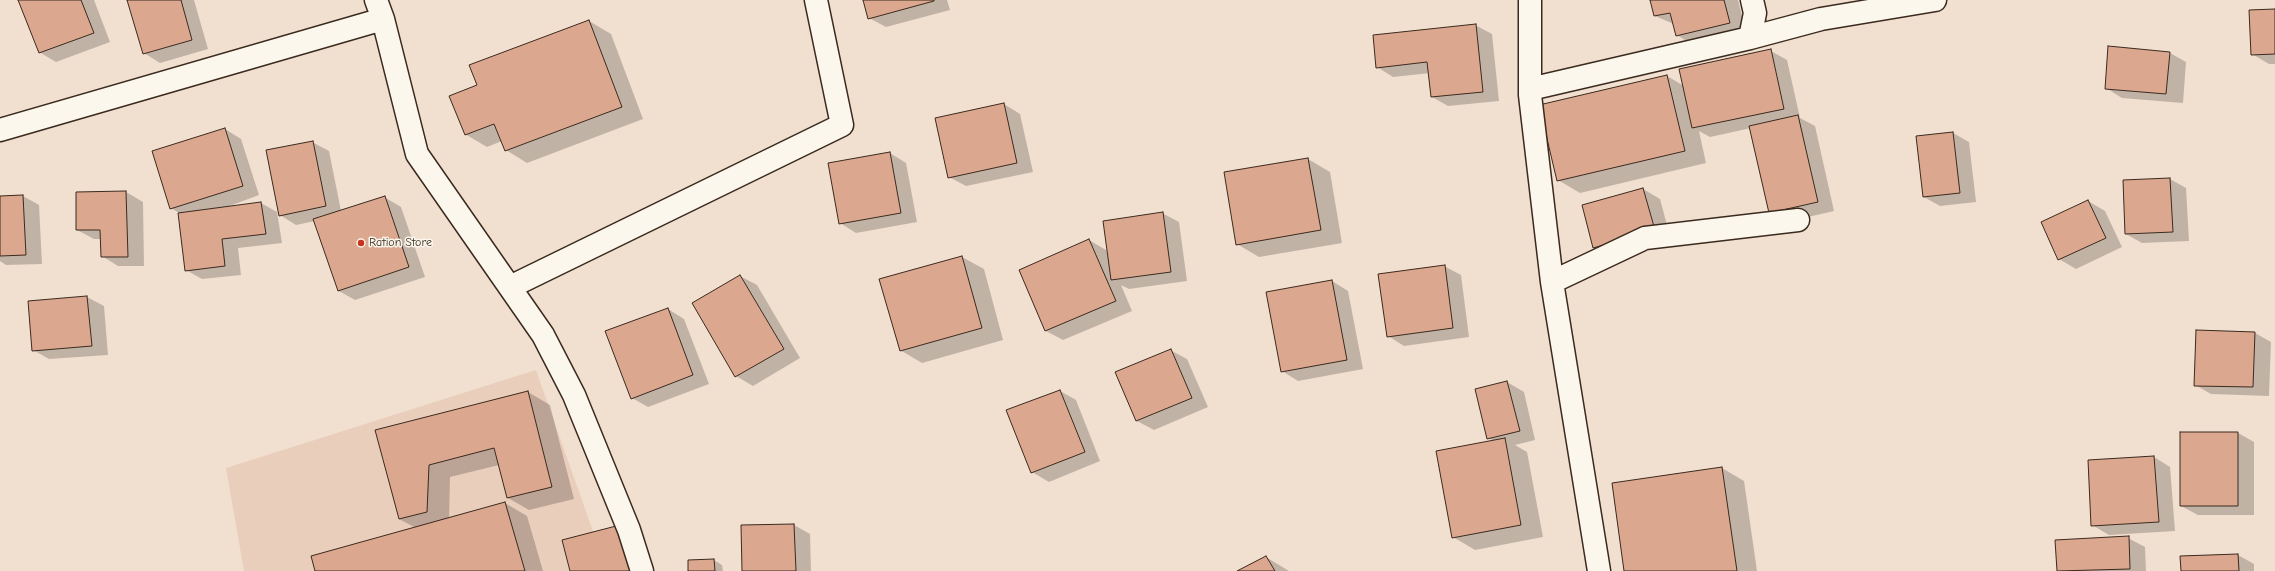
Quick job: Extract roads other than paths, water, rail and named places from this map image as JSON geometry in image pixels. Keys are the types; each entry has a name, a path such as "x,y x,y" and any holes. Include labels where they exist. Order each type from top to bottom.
{"street":[{"path":"510,287 842,125 816,0"},
{"path":"1530,0 1530,90 1552,282 1599,571"},
{"path":"1750,38 1755,13 1752,0"},
{"path":"1530,90 1750,38 1821,19 1935,0"},
{"path":"0,130 379,9 417,154 543,335 574,396 629,530 642,571"},
{"path":"1552,282 1645,238 1798,220"}],"place":[{"name":"Ration Store","path":"361,243"}]}
